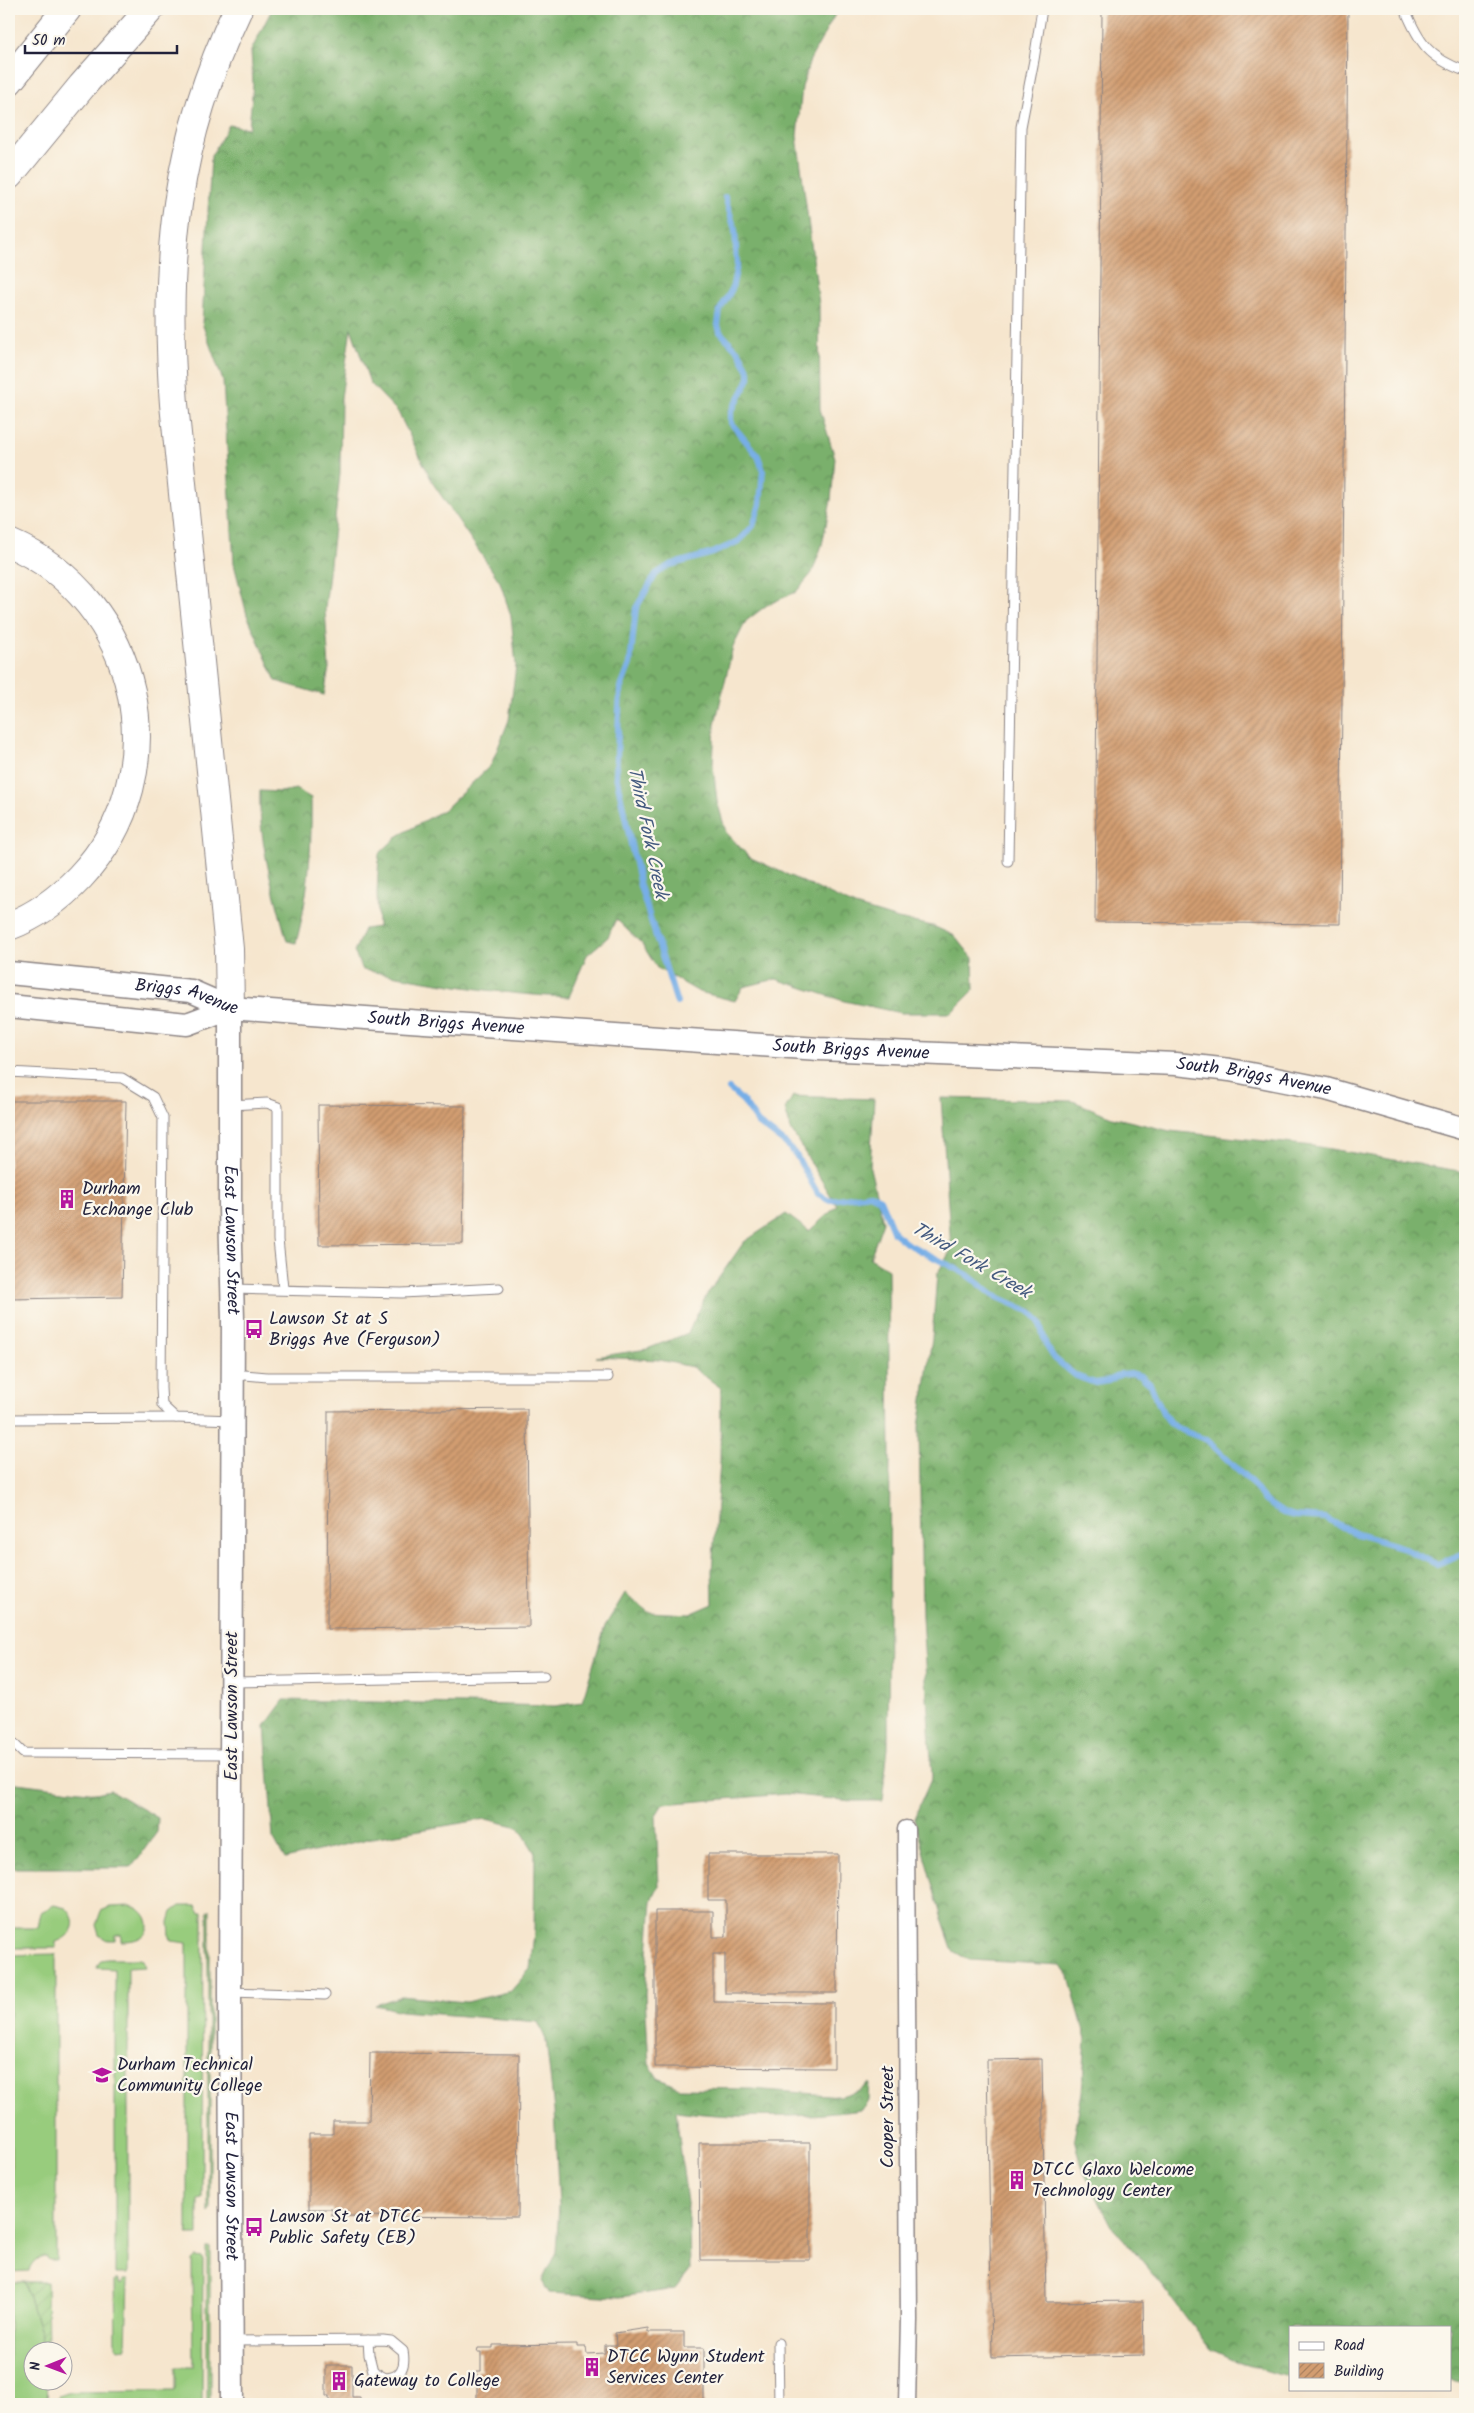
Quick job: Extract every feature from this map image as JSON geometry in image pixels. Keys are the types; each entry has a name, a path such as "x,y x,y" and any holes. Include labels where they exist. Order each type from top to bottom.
{"highway":[{"path":"9,57 59,9"},
{"path":"9,82 67,9"},
{"path":"9,175 82,86 150,9"},
{"path":"230,1008 229,949 174,404 170,275 178,196 197,114 209,74 238,9"},
{"path":"9,543 44,560 64,577 99,616 113,640 123,664 134,706 137,739 136,763 129,792 115,828 102,850 89,868 55,901 35,914 9,926"}],"street":[{"name":"Briggs Avenue","path":"9,973 191,992 230,1008"},
{"name":"Briggs Avenue","path":"9,1006 188,1024 230,1008"},
{"name":"East Lawson Street","path":"230,1008 233,1374 233,1754 230,1992 232,2404"},
{"name":"South Briggs Avenue","path":"230,1008 819,1049 1176,1064 1230,1070 1326,1089 1465,1129"},
{"name":"Cooper Street","path":"906,1829 909,2320 907,2404"}],"lane":[{"path":"1008,862 1021,127 1042,9"},
{"path":"1405,9 1417,37 1434,57 1465,71"},
{"path":"9,1072 122,1078 153,1097 163,1118 162,1405 176,1418"},
{"path":"230,1105 267,1103 278,1107 278,1240 283,1288"},
{"path":"232,1289 283,1288 402,1292 500,1288"},
{"path":"233,1374 266,1377 608,1377"},
{"path":"9,1419 176,1418 233,1420"},
{"path":"233,1682 544,1676"},
{"path":"9,1739 13,1748 23,1753 233,1754"},
{"path":"230,1992 325,1996"},
{"path":"232,2341 266,2339 368,2340 391,2341 398,2345 403,2352 403,2368 397,2375 385,2378 373,2371 368,2340"},
{"path":"778,2343 779,2404"}],"green space":[{"path":"272,9 838,9 810,60 802,87 797,136 819,304 820,409 835,458 831,500 822,545 812,573 796,592 767,605 746,621 733,647 715,724 713,765 717,801 726,832 749,857 855,906 898,919 933,926 955,936 973,958 974,990 951,1013 901,1013 844,1001 776,979 743,987 735,1001 699,992 657,968 642,944 616,919 608,937 587,955 569,997 491,991 363,970 354,952 364,929 378,927 379,854 398,836 445,809 491,765 509,720 516,665 511,616 500,582 434,485 398,412 370,383 351,328 341,398 340,474 325,609 329,668 324,695 276,681 247,615 234,564 223,381 202,323 211,156 229,125 249,128 253,84 251,51"},
{"path":"296,789 311,798 311,816 307,889 296,943 287,941 272,886 264,848 260,791 281,792"},
{"path":"793,1096 874,1099 870,1168 883,1222 870,1258 888,1269 890,1453 888,1748 882,1801 851,1801 786,1794 663,1804 656,1815 659,1886 652,1901 645,1994 649,2064 658,2078 679,2088 752,2089 841,2096 860,2090 869,2083 868,2100 862,2110 816,2115 746,2116 676,2111 689,2220 690,2270 675,2289 620,2297 549,2293 542,2281 556,2252 559,2205 554,2111 546,2040 538,2022 401,2011 375,2005 401,1996 466,2002 511,1991 530,1969 534,1933 535,1853 519,1827 486,1819 372,1838 285,1859 273,1838 265,1726 284,1700 555,1706 582,1702 605,1626 625,1593 648,1612 690,1614 713,1604 712,1571 720,1462 721,1388 692,1367 660,1360 596,1357 647,1349 688,1333 706,1296 744,1242 786,1214 809,1231 837,1206 791,1130 785,1109"},
{"path":"941,1098 1073,1101 1112,1117 1170,1131 1313,1146 1465,1172 1465,2383 1452,2380 1452,2326 1289,2326 1289,2378 1241,2363 1210,2349 1155,2276 1112,2226 1081,2167 1074,2138 1082,2092 1086,2039 1069,1976 1061,1965 969,1960 953,1951 941,1916 914,1818 932,1777 922,1617 919,1427 932,1338 937,1274 951,1250"},
{"path":"9,1782 96,1793 110,1790 158,1818 157,1832 131,1868 9,1868"},
{"path":"54,1905 66,1908 73,1918 73,1928 67,1936 56,1942 56,1948 9,1948 9,1928 38,1928 41,1912"},
{"path":"130,1906 145,1915 148,1926 143,1936 133,1940 121,1941 121,1935 115,1935 115,1940 107,1940 99,1935 96,1925 101,1911 110,1907"},
{"path":"180,1906 196,1906 200,1912 203,1912 202,2199 198,2200 198,2235 187,2235 187,1943 172,1941 169,1922 172,1912"},
{"path":"210,1909 210,2210 208,2213 208,1912"},
{"path":"56,1954 56,2260 48,2260 45,2256 42,2256 35,2261 29,2271 9,2272 9,2268 12,2267 9,1955"},
{"path":"139,1959 143,1960 146,1967 128,1968 128,2274 115,2274 115,1969 96,1968 101,1960"},
{"path":"207,2248 210,2248 210,2404 207,2404"},
{"path":"196,2257 203,2258 202,2404 55,2404 59,2396 70,2392 175,2391 175,2367 193,2367 192,2261"},
{"path":"115,2280 119,2280 119,2284 123,2284 123,2280 128,2280 126,2348 118,2349 116,2346"},
{"path":"9,2282 24,2282 42,2340 22,2340 22,2390 48,2390 47,2404 9,2404"},
{"path":"24,2282 47,2282 48,2340 42,2340"}],"building":[{"path":"1102,9 1348,9 1340,924 1095,922"},
{"name":"Durham Exchange Club","path":"9,1101 126,1101 122,1297 11,1299 11,1352 9,1352"},
{"path":"318,1105 465,1106 463,1244 319,1245"},
{"path":"527,1409 529,1627 327,1629 328,1411"},
{"path":"708,1854 838,1854 837,1993 725,1993 725,1954 713,1954 713,2002 834,2003 834,2068 655,2067 655,1911 713,1911 713,1937 726,1937 726,1900 708,1900"},
{"path":"10,2019 12,2268 9,2268"},
{"path":"370,2053 519,2054 518,2217 332,2216 332,2209 309,2209 309,2134 333,2134 333,2121 369,2121"},
{"name":"DTCC Glaxo Welcome Technology Center","path":"1042,2059 1046,2302 1143,2301 1144,2355 992,2358 987,2060"},
{"path":"699,2143 810,2143 810,2260 700,2260"},
{"name":"DTCC Wynn Student Services Center","path":"648,2328 648,2332 684,2332 684,2348 704,2348 704,2404 477,2404 477,2371 481,2371 481,2352 477,2352 478,2348 493,2348 493,2345 577,2344 577,2347 586,2347 587,2354 605,2353 605,2345 616,2345 615,2333"},
{"name":"Gateway to College","path":"326,2365 352,2365 352,2397 360,2397 360,2404 329,2404 329,2396 326,2396"}],"waterway":[{"name":"Third Fork Creek","path":"677,1003 640,886 616,775 620,690 630,664 636,608 656,574 670,565 713,553 739,541 753,526 760,504 763,470 758,456 731,423 731,412 749,378 749,371 739,352 720,332 718,325 720,310 732,289 737,265 735,230 725,197"},
{"name":"Third Fork Creek","path":"729,1089 743,1101 758,1123 785,1143 796,1155 818,1194 830,1200 870,1194 880,1199 894,1233 906,1243 968,1275 993,1295 1031,1312 1039,1321 1046,1345 1054,1358 1076,1376 1095,1383 1108,1381 1121,1374 1131,1373 1141,1376 1150,1384 1163,1413 1171,1424 1207,1440 1251,1482 1265,1501 1283,1513 1295,1516 1325,1518 1357,1534 1401,1547 1436,1564 1465,1553"}],"place":[{"name":"Durham Exchange Club","path":"67,1199"},
{"name":"Lawson St at S Briggs Ave (Ferguson)","path":"254,1329"},
{"name":"Durham Technical Community College","path":"102,2075"},
{"name":"DTCC Glaxo Welcome Technology Center","path":"1017,2180"},
{"name":"Lawson St at DTCC Public Safety (EB)","path":"254,2227"},
{"name":"DTCC Wynn Student Services Center","path":"592,2367"},
{"name":"Gateway to College","path":"339,2381"}]}
